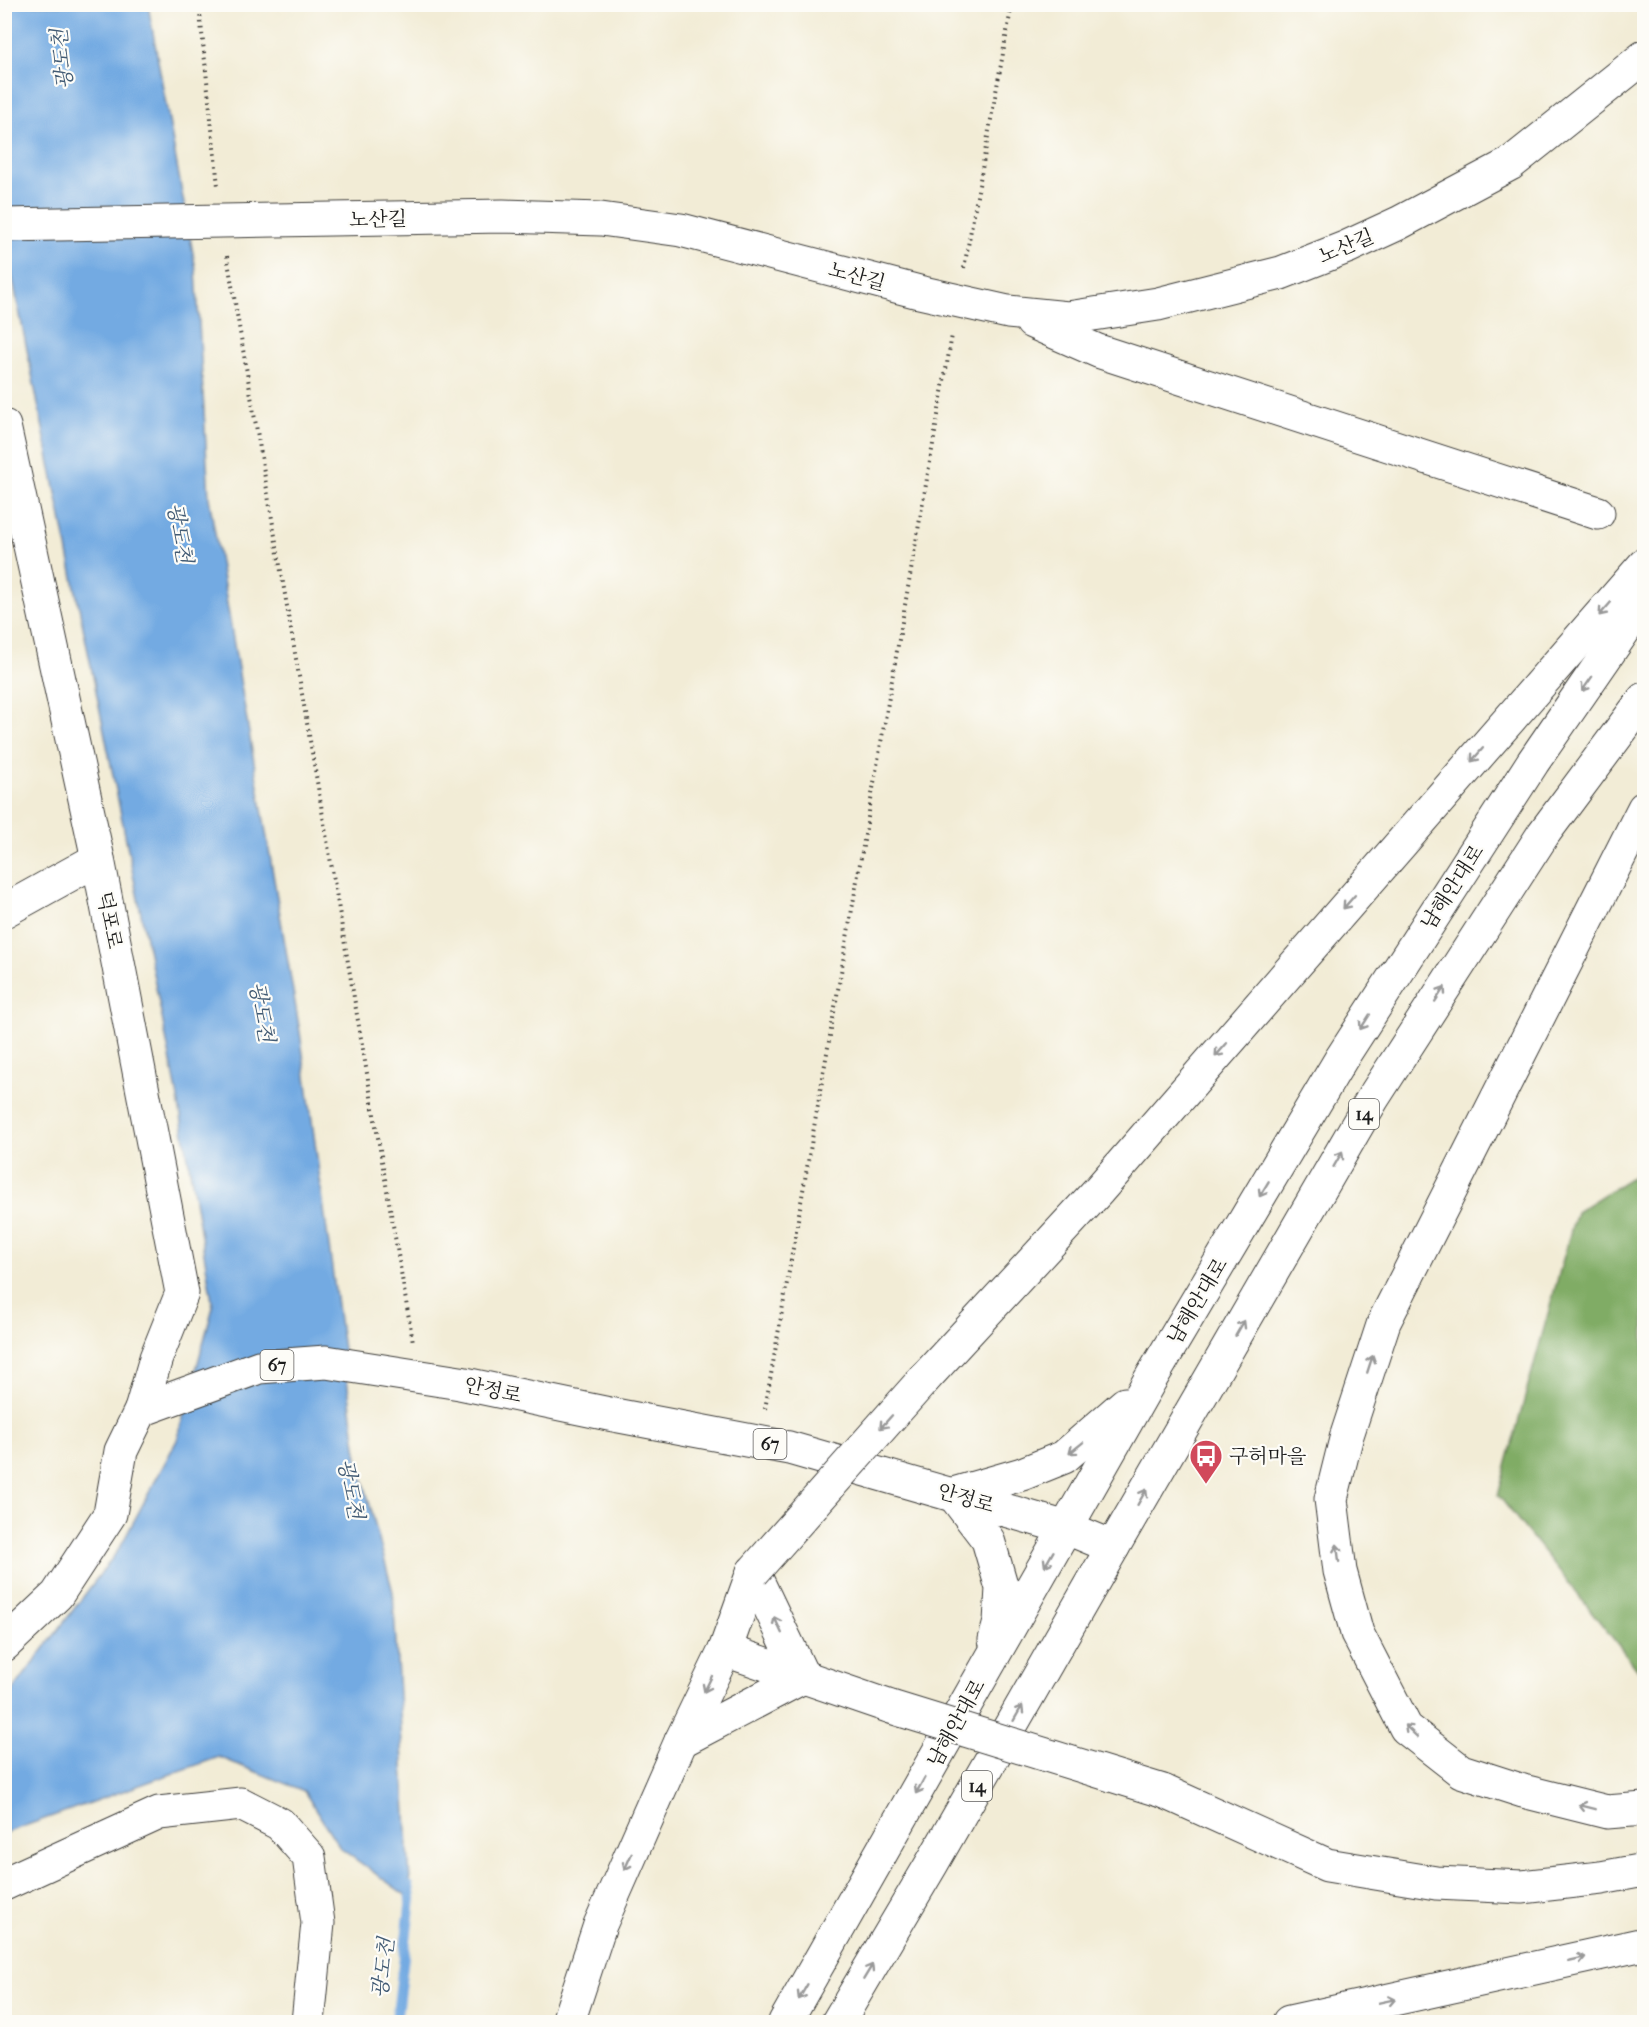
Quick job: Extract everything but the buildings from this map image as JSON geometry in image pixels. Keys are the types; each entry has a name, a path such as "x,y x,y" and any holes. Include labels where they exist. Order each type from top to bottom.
{"main road":[{"name":"노산길","path":"4,225 503,216 601,219 681,230 908,290 1008,312 1068,318 1158,304 1281,273 1347,247 1399,223 1510,164 1644,57"},
{"path":"1008,312 1098,351 1598,513"},
{"name":"덕포로","path":"4,426 98,859 182,1293 156,1358 141,1410"},
{"path":"568,2022 600,1925 681,1741 725,1650 753,1572 925,1378 1099,1190 1644,565"},
{"name":"남해안대로","path":"785,2022 1150,1380 1341,1059 1533,762 1644,601"},
{"name":"14","path":"838,2022 931,1865 1373,1098 1544,833 1644,699"},
{"path":"1644,808 1384,1322 1347,1435 1331,1499 1340,1571 1357,1633 1406,1728 1461,1771 1523,1791 1607,1812 1644,1809"},
{"path":"4,911 98,859"},
{"name":"안정로","path":"141,1410 259,1367 326,1362 460,1383 789,1448 1067,1528 1113,1547"},
{"path":"990,1662 1000,1622 1002,1588 988,1540 953,1494 1022,1474 1064,1457 1092,1435 1150,1380"},
{"path":"4,1645 57,1595 110,1514 121,1451 141,1410"},
{"path":"753,1572 803,1677"},
{"path":"725,1650 891,1707 1163,1791 1327,1865 1436,1883 1522,1887 1601,1878 1644,1869"},
{"path":"681,1741 803,1677"},
{"path":"4,1884 159,1813 242,1804 280,1824 309,1857 318,1923 308,2022"},
{"path":"1289,2022 1644,1944"}],"path":[{"path":"199,4 222,222 419,1377"},
{"path":"759,1442 958,300 1012,4"}],"green space":[{"path":"1644,1169 1644,1677 1498,1495 1576,1212"}],"water":[{"path":"5,5 148,5 196,270 209,498 300,1032 358,1460 393,1592 411,1899 340,1848 304,1791 219,1757 5,1833 4,1702 119,1549 177,1440 213,1307 176,1087 5,241"}],"waterway":[{"name":"광도천","path":"396,2022 411,1899 409,1886"}],"place":[{"name":"구허마을","path":"1206,1485"}]}
